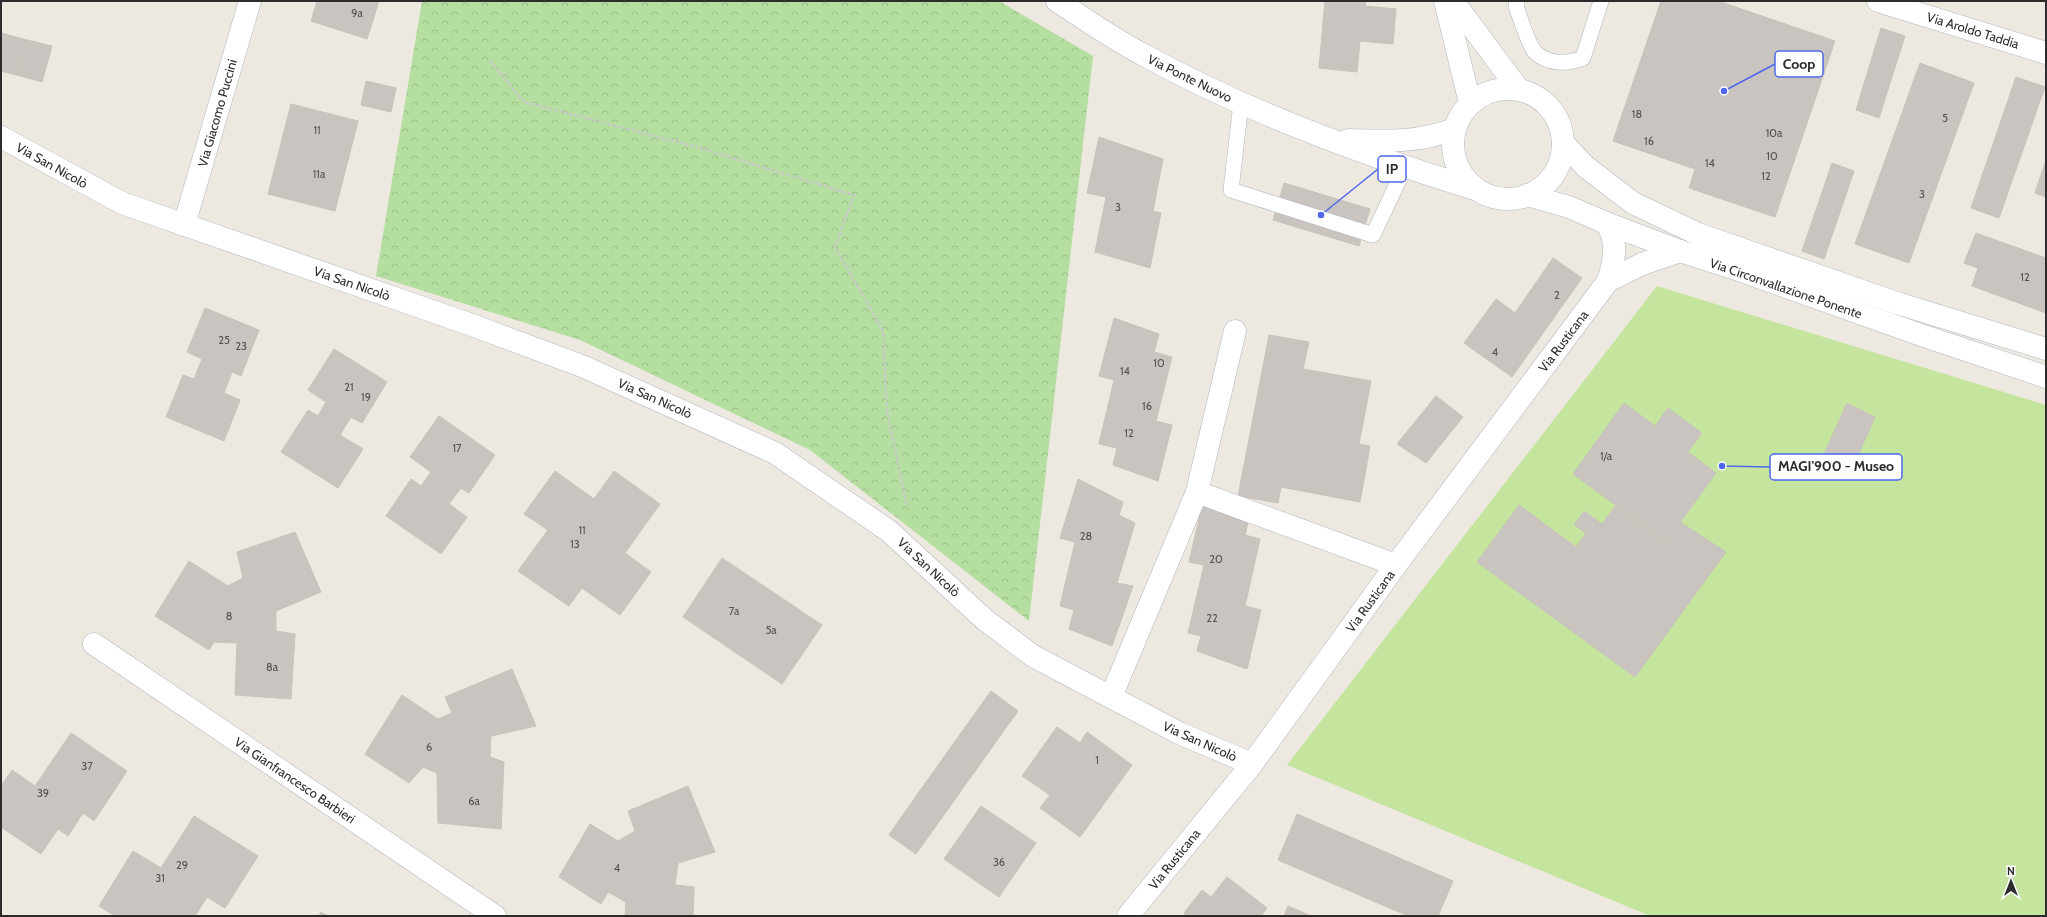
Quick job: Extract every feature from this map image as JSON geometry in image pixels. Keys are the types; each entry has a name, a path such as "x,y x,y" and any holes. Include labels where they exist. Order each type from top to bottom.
{"street":[{"name":"Via Giacomo Puccini","path":"184,225 250,1"},
{"name":"Via Ponte Nuovo","path":"1057,1 1141,54 1240,103 1331,140 1405,167 1476,189"},
{"path":"1445,1 1470,103"},
{"path":"1453,1 1519,90"},
{"name":"Via Aroldo Taddia","path":"1878,1 2046,53"},
{"path":"1502,88 1519,90 1533,94 1546,103 1555,114 1561,128 1563,143 1561,160 1553,175 1542,187 1527,196 1510,199 1492,197 1476,189 1463,177 1455,163 1452,146 1454,130 1460,115 1470,103 1485,93 1502,88"},
{"name":"Via Ponte Nuovo","path":"1331,140 1396,141 1434,137 1454,130"},
{"name":"Via San Nicolò","path":"1,137 122,203 472,325 582,366 776,453 889,531 984,619 1033,656 1181,734 1252,764"},
{"name":"Via Circonvallazione Ponente","path":"1563,143 1586,167 1633,203 1698,234 1900,304 2046,349"},
{"name":"Via Circonvallazione Ponente","path":"1527,196 1569,207 1680,252 1736,269 1921,335 2046,377"},
{"name":"Via Rusticana","path":"1128,916 1252,764 1396,565 1608,281 1614,256 1614,244 1612,231 1606,223"},
{"name":"Via Rusticana","path":"1608,281 1642,264 1680,252"},
{"path":"1111,697 1197,492 1235,331"},
{"path":"1197,492 1396,565"},
{"name":"Via Gianfrancesco Barbieri","path":"94,644 495,916"}],"lane":[{"path":"1518,1 1516,6 1534,52 1544,58 1558,62 1572,62 1583,58 1601,1"},
{"path":"1240,103 1231,190 1373,235 1405,167"}],"path":[{"path":"490,61 524,102 693,146 854,195 835,247 883,331 887,411 907,510"}],"green space":[{"path":"422,1 999,1 1093,56 1029,621 810,450 580,340 376,276"},
{"path":"1657,286 2046,405 2046,916 1650,916 1287,765"}],"building":[{"path":"317,1 379,1 367,39 311,21"},
{"path":"1325,1 1366,1 1365,6 1396,9 1393,44 1360,41 1357,72 1319,68"},
{"path":"1661,1 1718,1 1835,41 1775,217 1689,188 1695,169 1613,141"},
{"path":"1881,28 1905,36 1879,118 1856,110"},
{"path":"1,33 27,40 17,75 1,71"},
{"path":"27,40 52,46 42,82 17,75"},
{"path":"1920,63 1974,83 1909,263 1855,244"},
{"path":"2016,77 2045,87 1999,218 1971,208"},
{"path":"366,81 396,88 391,112 361,105"},
{"path":"291,104 358,121 335,211 268,194"},
{"path":"1099,137 1163,159 1153,211 1161,213 1150,268 1095,252 1106,197 1087,193"},
{"path":"2046,160 2046,197 2035,193"},
{"path":"1832,163 1854,171 1824,259 1802,251"},
{"path":"1284,183 1370,209 1359,246 1273,220"},
{"path":"1976,233 2046,258 2046,313 1972,286 1978,268 1964,263"},
{"path":"1553,258 1582,278 1512,377 1464,343 1496,299 1515,313"},
{"path":"205,308 259,330 241,376 232,372 224,393 240,400 224,441 166,417 183,375 194,379 202,359 187,352"},
{"path":"1114,318 1159,334 1154,352 1172,357 1156,421 1172,425 1158,481 1113,465 1117,448 1099,444 1114,380 1099,376"},
{"path":"1269,335 1309,342 1303,369 1371,381 1359,444 1370,446 1360,502 1281,487 1278,503 1238,496"},
{"path":"334,349 387,382 362,423 351,417 340,435 363,449 338,488 281,452 308,410 318,416 326,402 308,390"},
{"path":"1436,396 1463,417 1426,463 1397,444"},
{"path":"1624,403 1655,426 1668,408 1702,433 1688,452 1716,473 1666,542 1573,474"},
{"path":"1847,403 1875,417 1852,469 1823,456"},
{"path":"439,416 495,455 469,493 461,488 449,504 467,517 441,554 386,516 411,479 421,486 431,472 410,457"},
{"path":"555,471 594,499 614,471 660,504 625,553 651,572 620,615 582,588 569,606 518,571 548,530 524,514"},
{"path":"1078,479 1123,502 1119,515 1135,523 1117,583 1133,586 1112,646 1069,629 1074,610 1060,606 1075,542 1060,538"},
{"path":"1519,505 1576,547 1586,533 1574,525 1584,511 1602,524 1615,506 1666,542 1680,522 1726,552 1635,677 1477,562"},
{"path":"1202,506 1248,522 1245,535 1260,539 1245,606 1261,610 1247,669 1197,651 1201,636 1188,633 1204,565 1189,562"},
{"path":"295,532 321,592 276,611 276,631 295,634 291,699 235,695 237,643 214,642 209,650 155,616 189,561 228,586 243,578 237,552"},
{"path":"722,558 822,625 782,684 683,617"},
{"path":"512,669 536,726 491,736 490,757 504,762 501,829 438,823 437,773 423,767 409,783 365,754 402,695 438,719 452,713 445,697"},
{"path":"991,691 1018,711 978,767 951,747"},
{"path":"1057,727 1080,743 1087,732 1132,765 1080,837 1040,808 1050,795 1022,776"},
{"path":"71,733 127,771 94,821 83,813 68,836 58,829 41,854 1,827 1,786 12,770 35,786"},
{"path":"951,747 978,767 946,812 919,792"},
{"path":"688,786 715,852 678,863 675,885 694,887 693,916 625,916 626,902 608,892 601,904 559,877 590,824 618,841 635,831 628,811"},
{"path":"919,792 946,812 916,854 889,835"},
{"path":"981,806 1036,843 999,897 944,859"},
{"path":"1297,814 1453,881 1438,916 1408,916 1278,860"},
{"path":"194,816 258,856 225,908 207,897 195,916 115,916 99,906 133,851 161,868"},
{"path":"1227,877 1267,908 1261,916 1187,916 1184,913 1202,890 1211,897"},
{"path":"1288,906 1311,916 1284,916"},
{"path":"321,912 328,916 319,916"}],"place":[{"name":"Coop","path":"1724,91"},
{"name":"IP","path":"1321,215"},
{"name":"MAGI'900 - Museo","path":"1722,466"}]}
